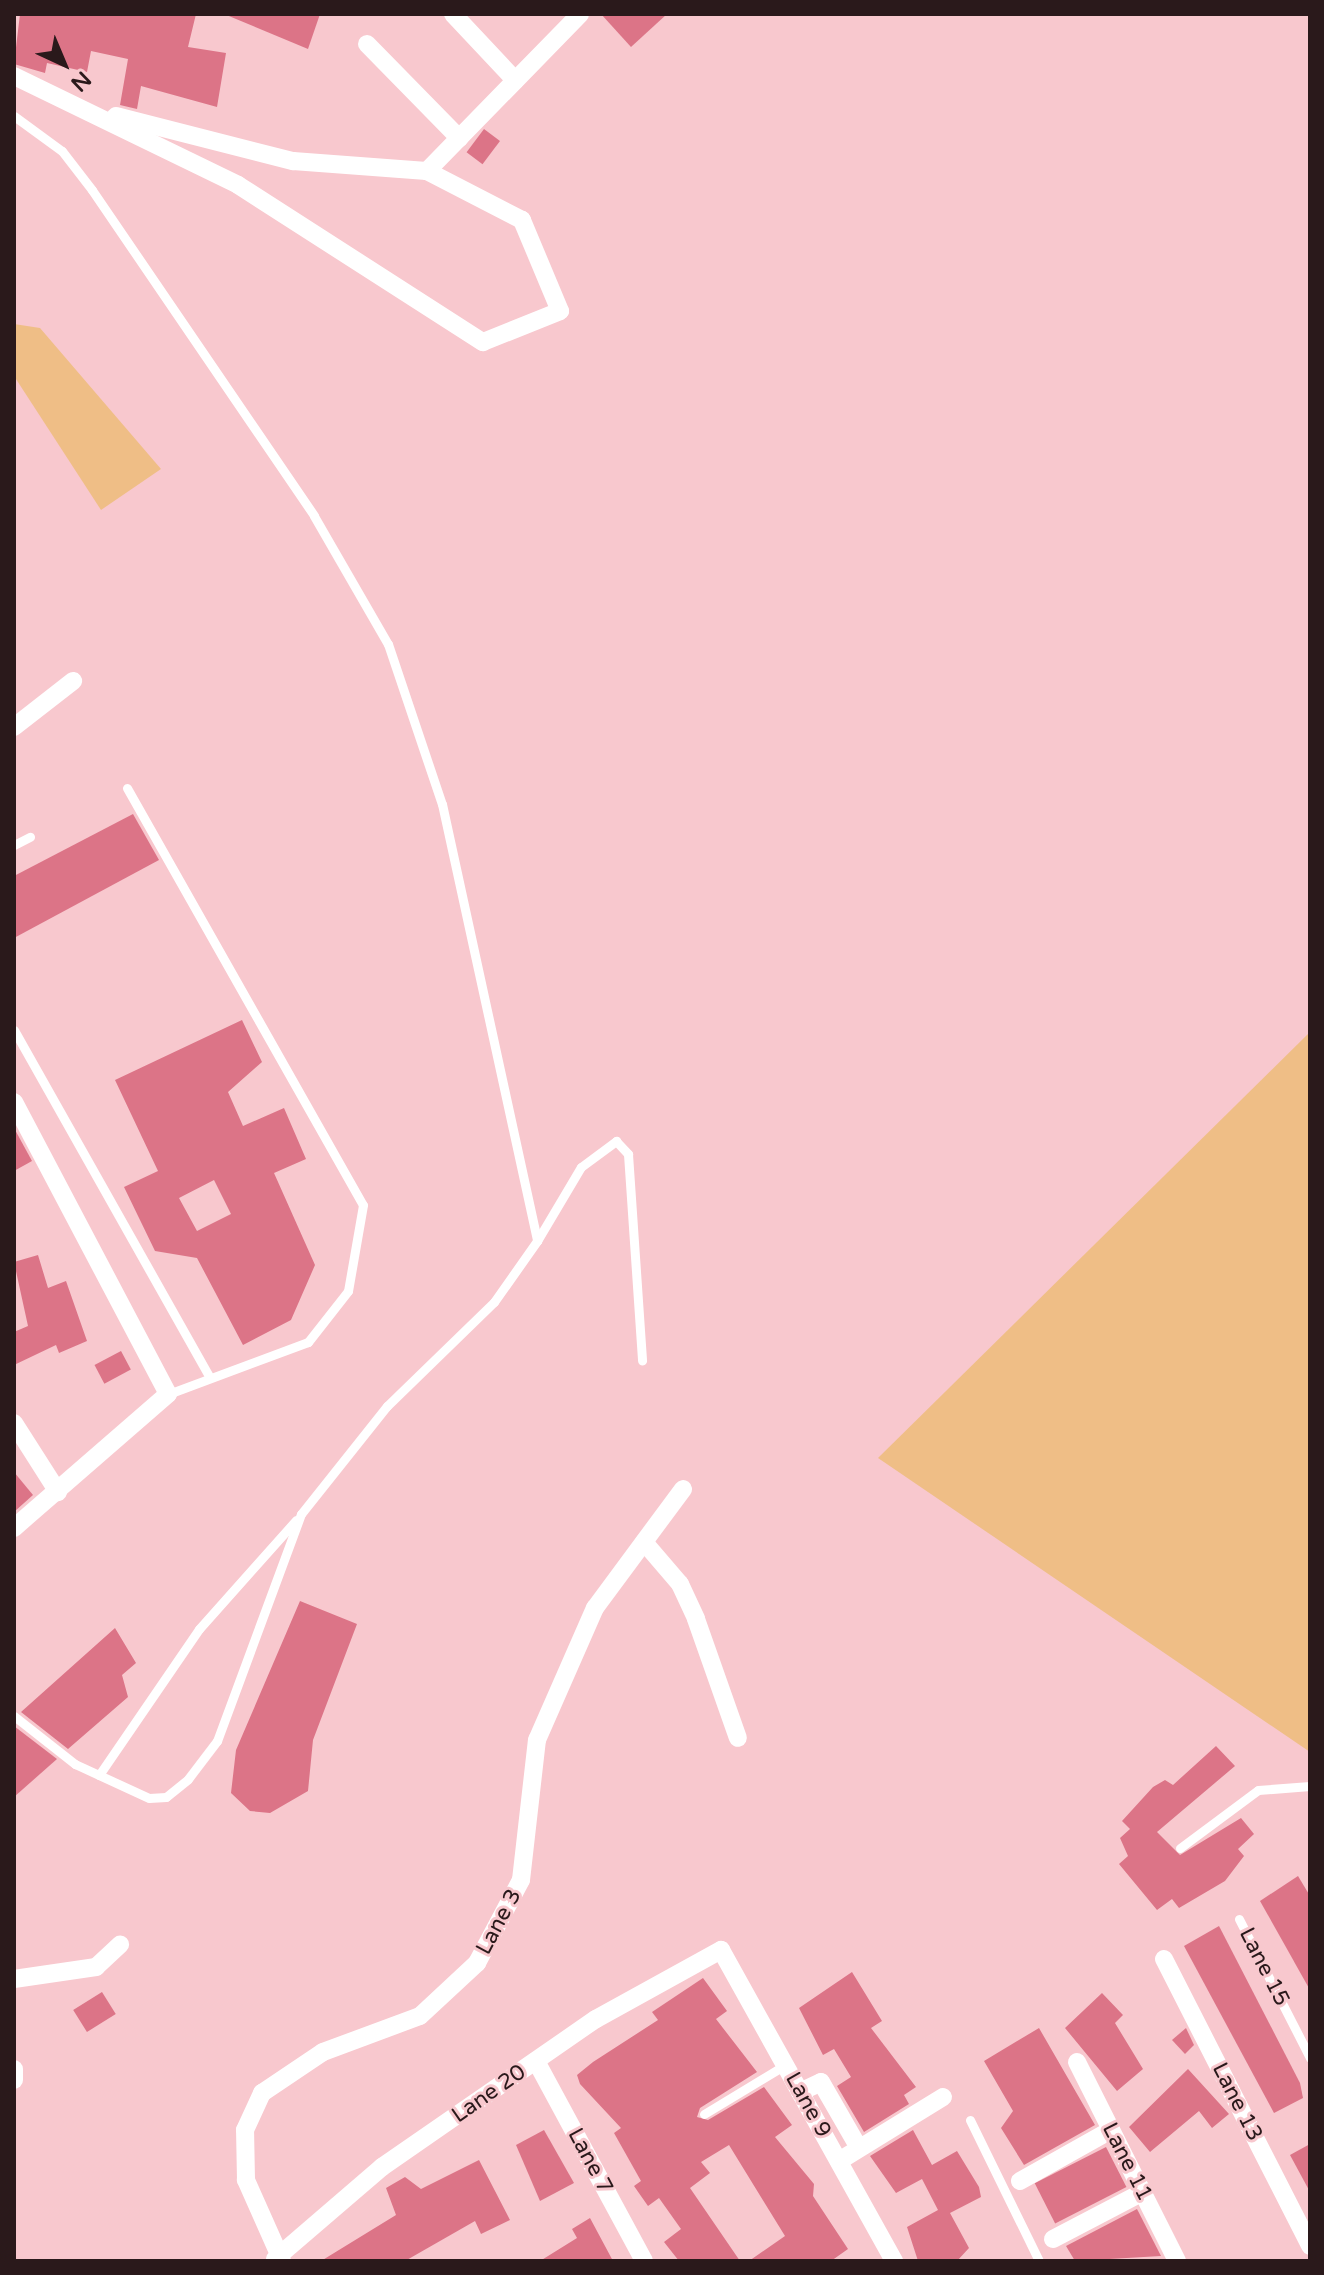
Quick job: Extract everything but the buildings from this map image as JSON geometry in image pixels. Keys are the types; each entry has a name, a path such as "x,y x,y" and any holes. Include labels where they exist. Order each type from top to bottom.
{"street":[{"path":"453,14 515,80"},
{"path":"427,171 580,14"},
{"path":"367,44 459,138"},
{"path":"14,76 75,106 238,185 483,342 560,311 522,220 427,171 293,161 75,106"},
{"path":"14,727 73,681"},
{"path":"14,1102 168,1394 14,1528"},
{"path":"14,1423 58,1492"},
{"name":"Lane 3","path":"279,2258 246,2180 245,2130 262,2093 323,2052 420,2016 477,1963 521,1880 537,1740 595,1608 683,1489"},
{"path":"644,1542 680,1584 696,1619 738,1738"},
{"path":"14,1979 96,1967 120,1945"},
{"name":"Lane 20","path":"279,2258 382,2167 596,2019 721,1950"},
{"name":"Lane 9","path":"721,1950 894,2261"},
{"name":"Lane 13","path":"1164,1959 1310,2246"},
{"name":"Lane 7","path":"536,2061 644,2261"},
{"name":"Lane 11","path":"1077,2062 1177,2261"},
{"path":"14,2069 14,2080"},
{"path":"800,2092 821,2082 859,2148"},
{"path":"839,2161 943,2097"},
{"path":"1020,2181 1111,2130"},
{"path":"1053,2239 1143,2192"}],"lane":[{"path":"14,116 62,151 92,190 314,516 388,644 442,804 537,1241"},
{"path":"127,788 363,1205 348,1291 308,1342 168,1394"},
{"path":"14,845 30,837"},
{"path":"14,1030 210,1378"},
{"path":"99,1775 199,1629 301,1514 387,1406 494,1302 537,1241 581,1167 616,1141 628,1154 642,1361"},
{"path":"14,1716 99,1775 149,1798 166,1797 188,1779 217,1741 301,1514"},
{"path":"1180,1848 1258,1790 1310,1786"},
{"name":"Lane 15","path":"1239,1919 1310,2058"},
{"path":"704,2114 785,2065"},
{"path":"970,2120 1039,2261"}],"shaded area":[{"path":"14,324 40,328 161,469 101,510 14,376"},
{"path":"1310,1032 1310,1752 878,1458"}]}
